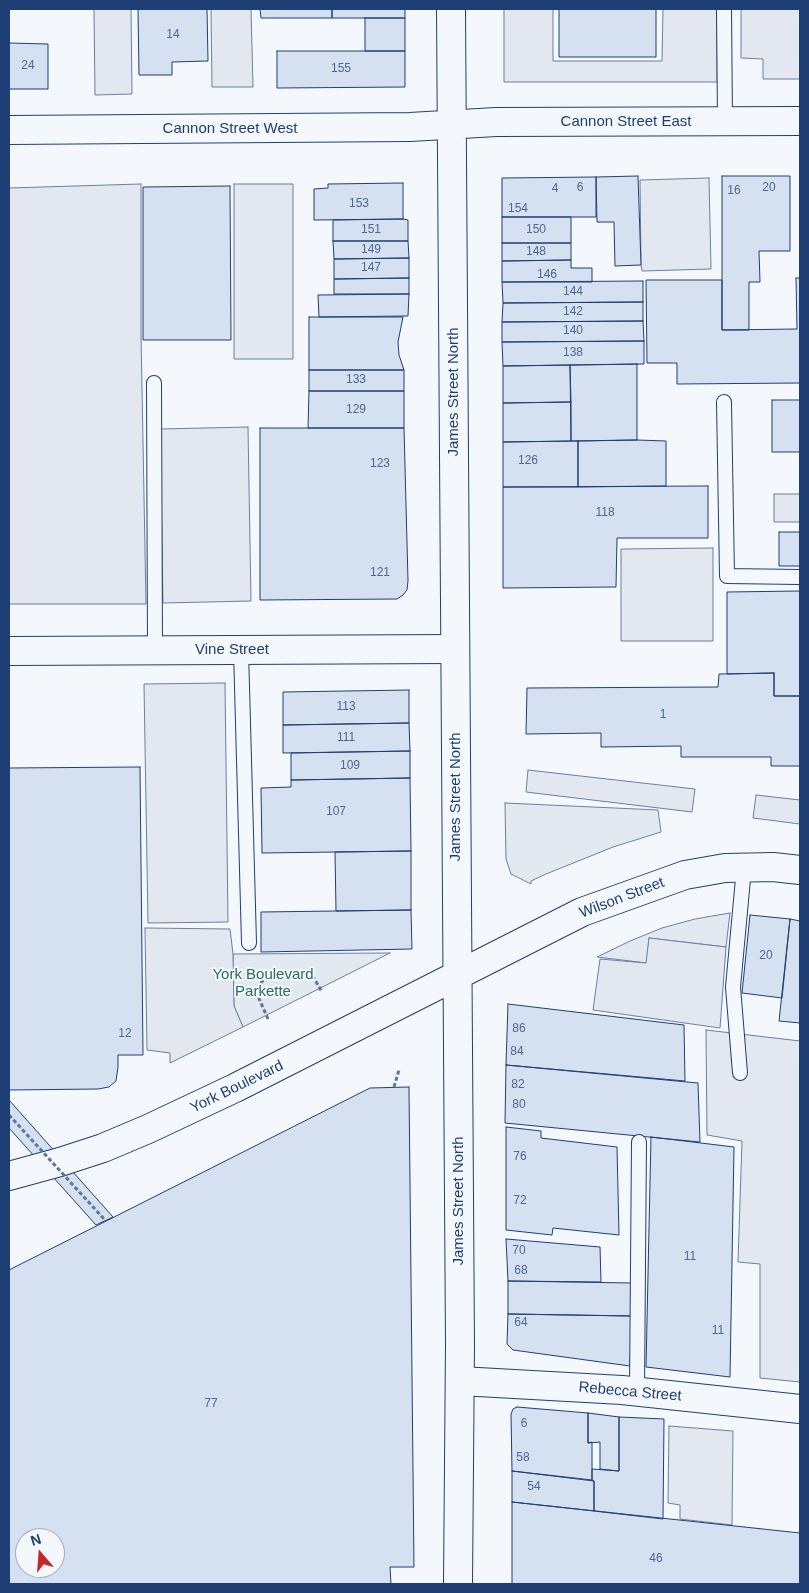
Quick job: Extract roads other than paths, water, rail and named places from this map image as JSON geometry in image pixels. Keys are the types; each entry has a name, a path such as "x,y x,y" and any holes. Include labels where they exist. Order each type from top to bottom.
{"main road":[{"name":"James Street North","path":"451,9 460,1381 458,1584"},
{"name":"Cannon Street East","path":"452,125 496,122 800,121"},
{"name":"Cannon Street West","path":"9,130 410,127 452,125"},
{"name":"Vine Street","path":"9,651 455,650"},
{"name":"Wilson Street","path":"457,976 582,912 684,875 725,868 773,867 800,870"},
{"name":"York Boulevard","path":"9,1176 103,1148 148,1129 235,1088 457,976"},
{"name":"Rebecca Street","path":"460,1381 637,1391 800,1409"}],"lane":[{"path":"724,9 725,122"},
{"path":"154,383 154,651"},
{"path":"724,402 727,576 800,577"},
{"path":"241,650 249,943"},
{"path":"740,1073 733,987 744,868"},
{"path":"637,1391 639,1142"}],"park label":[{"name":"York Boulevard Parkette","path":"263,984"}]}
